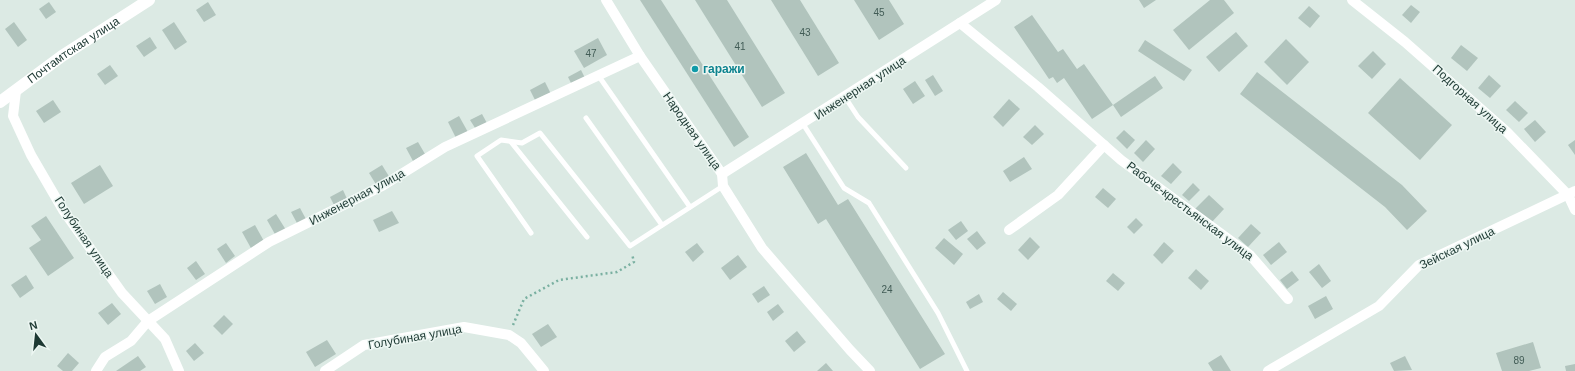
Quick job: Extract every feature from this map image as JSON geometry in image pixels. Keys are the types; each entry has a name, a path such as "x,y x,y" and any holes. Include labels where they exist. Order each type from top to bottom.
{"street":[{"name":"Почтамтская улица","path":"0,102 62,56 149,0"},
{"name":"Народная улица","path":"606,0 640,56 722,174 723,186 762,248 870,371"},
{"name":"Инженерная улица","path":"722,174 803,124 996,0"},
{"name":"Подгорная улица","path":"1352,0 1405,42 1507,132 1572,193 1575,210"},
{"name":"Рабоче-крестьянская улица","path":"960,24 1038,86 1121,160 1250,255 1288,299"},
{"name":"Инженерная улица","path":"96,371 105,357 131,341 148,321 269,242 382,186 445,146 513,116 640,56"},
{"name":"Голубиная улица","path":"16,91 13,116 31,155 63,210 122,293 165,339 179,371"},
{"path":"1009,230 1058,195 1104,145"},
{"name":"Зейская улица","path":"1268,371 1379,306 1419,265 1572,193"},
{"name":"Голубиная улица","path":"325,371 364,345 464,327 509,335 521,342 544,371"}],"lane":[{"path":"598,75 690,207"},
{"path":"845,97 858,117 906,168"},
{"path":"586,118 662,225"},
{"path":"803,124 844,188 869,203 938,313 967,371"},
{"path":"531,233 477,156 501,140 522,143 540,133 630,246 723,186"},
{"path":"511,142 587,237"}],"path":[{"path":"509,335 524,299 559,280 617,272 634,262 630,246"}],"building":[{"name":"гаражи","path":"640,0 661,0 749,137 734,147"},
{"path":"695,0 727,0 785,93 762,107"},
{"path":"771,0 800,0 839,63 818,76"},
{"path":"854,0 889,0 904,24 879,40"},
{"path":"1139,0 1156,0 1144,8"},
{"path":"1210,0 1224,0 1234,13 1189,50 1173,30"},
{"path":"49,2 56,12 46,19 39,9"},
{"path":"208,2 216,15 204,22 196,10"},
{"path":"1411,5 1420,12 1411,23 1402,15"},
{"path":"1309,6 1320,16 1310,28 1298,18"},
{"path":"1032,15 1058,52 1063,49 1077,69 1084,64 1113,105 1092,119 1064,78 1057,83 1053,77 1049,79 1014,27"},
{"path":"14,22 27,40 18,47 5,29"},
{"path":"174,22 187,42 175,50 162,30"},
{"path":"1236,32 1248,46 1219,72 1206,57"},
{"path":"150,37 157,48 144,57 136,46"},
{"path":"598,38 607,55 584,68 574,51"},
{"path":"1286,39 1309,62 1287,85 1264,62"},
{"path":"1145,40 1192,70 1184,81 1138,51"},
{"path":"1461,45 1478,58 1467,71 1451,58"},
{"path":"1373,51 1386,64 1372,79 1358,66"},
{"path":"110,65 118,76 105,85 97,74"},
{"path":"581,70 587,82 574,89 568,77"},
{"path":"1257,72 1402,185 1427,211 1407,230 1385,207 1240,94"},
{"path":"933,75 943,91 935,96 925,80"},
{"path":"1489,75 1501,86 1490,98 1478,88"},
{"path":"1155,76 1163,88 1121,117 1113,105"},
{"path":"1400,78 1452,125 1420,160 1368,113"},
{"path":"915,81 925,96 913,104 903,89"},
{"path":"545,82 551,94 536,102 530,90"},
{"path":"1009,99 1020,109 1003,127 993,117"},
{"path":"53,100 61,112 44,123 36,111"},
{"path":"1515,101 1528,113 1519,122 1506,110"},
{"path":"482,114 488,125 477,131 470,120"},
{"path":"459,116 469,134 457,140 448,122"},
{"path":"1535,120 1546,132 1535,142 1524,129"},
{"path":"1035,125 1044,134 1032,145 1023,137"},
{"path":"1124,130 1135,140 1127,149 1116,138"},
{"path":"1146,140 1155,149 1143,162 1134,153"},
{"path":"1575,140 1575,155 1568,145"},
{"path":"418,142 425,154 413,161 406,148"},
{"path":"806,153 838,205 848,199 945,354 920,369 826,219 818,224 783,167"},
{"path":"1024,157 1032,169 1010,182 1003,171"},
{"path":"1173,163 1182,172 1171,184 1161,176"},
{"path":"100,165 113,186 84,204 71,183"},
{"path":"382,165 390,178 377,186 369,173"},
{"path":"1193,183 1200,190 1189,201 1182,195"},
{"path":"1103,188 1116,199 1108,208 1095,197"},
{"path":"343,190 348,201 335,207 330,197"},
{"path":"1209,195 1224,209 1211,223 1195,209"},
{"path":"300,208 307,221 298,225 291,212"},
{"path":"392,211 399,223 379,232 373,220"},
{"path":"276,214 286,230 276,236 267,220"},
{"path":"46,216 74,258 48,276 29,248 41,240 31,226"},
{"path":"1136,218 1143,225 1134,234 1127,227"},
{"path":"961,221 968,231 956,240 948,230"},
{"path":"1251,224 1261,233 1248,247 1238,238"},
{"path":"255,225 265,243 252,250 242,232"},
{"path":"977,231 986,243 977,250 967,239"},
{"path":"1030,237 1040,247 1028,260 1018,250"},
{"path":"944,238 963,254 954,265 935,248"},
{"path":"1164,242 1174,251 1162,264 1153,255"},
{"path":"1279,242 1287,252 1271,265 1263,255"},
{"path":"226,243 235,256 226,263 217,249"},
{"path":"697,243 704,252 693,262 685,252"},
{"path":"738,255 747,267 730,280 721,268"},
{"path":"196,261 205,274 196,280 187,268"},
{"path":"1319,264 1331,281 1322,288 1309,272"},
{"path":"1196,269 1209,281 1201,290 1188,278"},
{"path":"1292,271 1299,280 1287,289 1280,280"},
{"path":"1113,273 1125,283 1118,291 1106,281"},
{"path":"26,275 34,288 20,298 11,285"},
{"path":"160,284 167,297 155,304 147,291"},
{"path":"764,286 770,295 758,303 752,294"},
{"path":"1003,292 1017,304 1011,311 997,299"},
{"path":"979,294 983,302 970,309 966,302"},
{"path":"1326,296 1333,309 1315,319 1308,306"},
{"path":"112,303 121,314 108,325 98,313"},
{"path":"778,304 784,312 773,321 767,312"},
{"path":"224,315 233,324 222,335 213,326"},
{"path":"548,324 557,337 541,347 532,334"},
{"path":"797,331 806,342 794,352 785,341"},
{"path":"327,340 336,354 315,367 306,352"},
{"path":"1533,342 1541,368 1529,371 1502,371 1496,353"},
{"path":"195,343 204,353 194,361 186,351"},
{"path":"68,353 79,363 72,371 63,371 57,366"},
{"path":"1221,355 1231,371 1213,371 1208,363"},
{"path":"138,356 146,367 140,371 116,371"},
{"path":"1405,356 1412,370 1394,371 1390,363"},
{"path":"826,363 833,371 817,371"},
{"path":"1575,364 1575,371 1566,371 1565,366"}],"place":[{"name":"гаражи","path":"695,69"}]}
